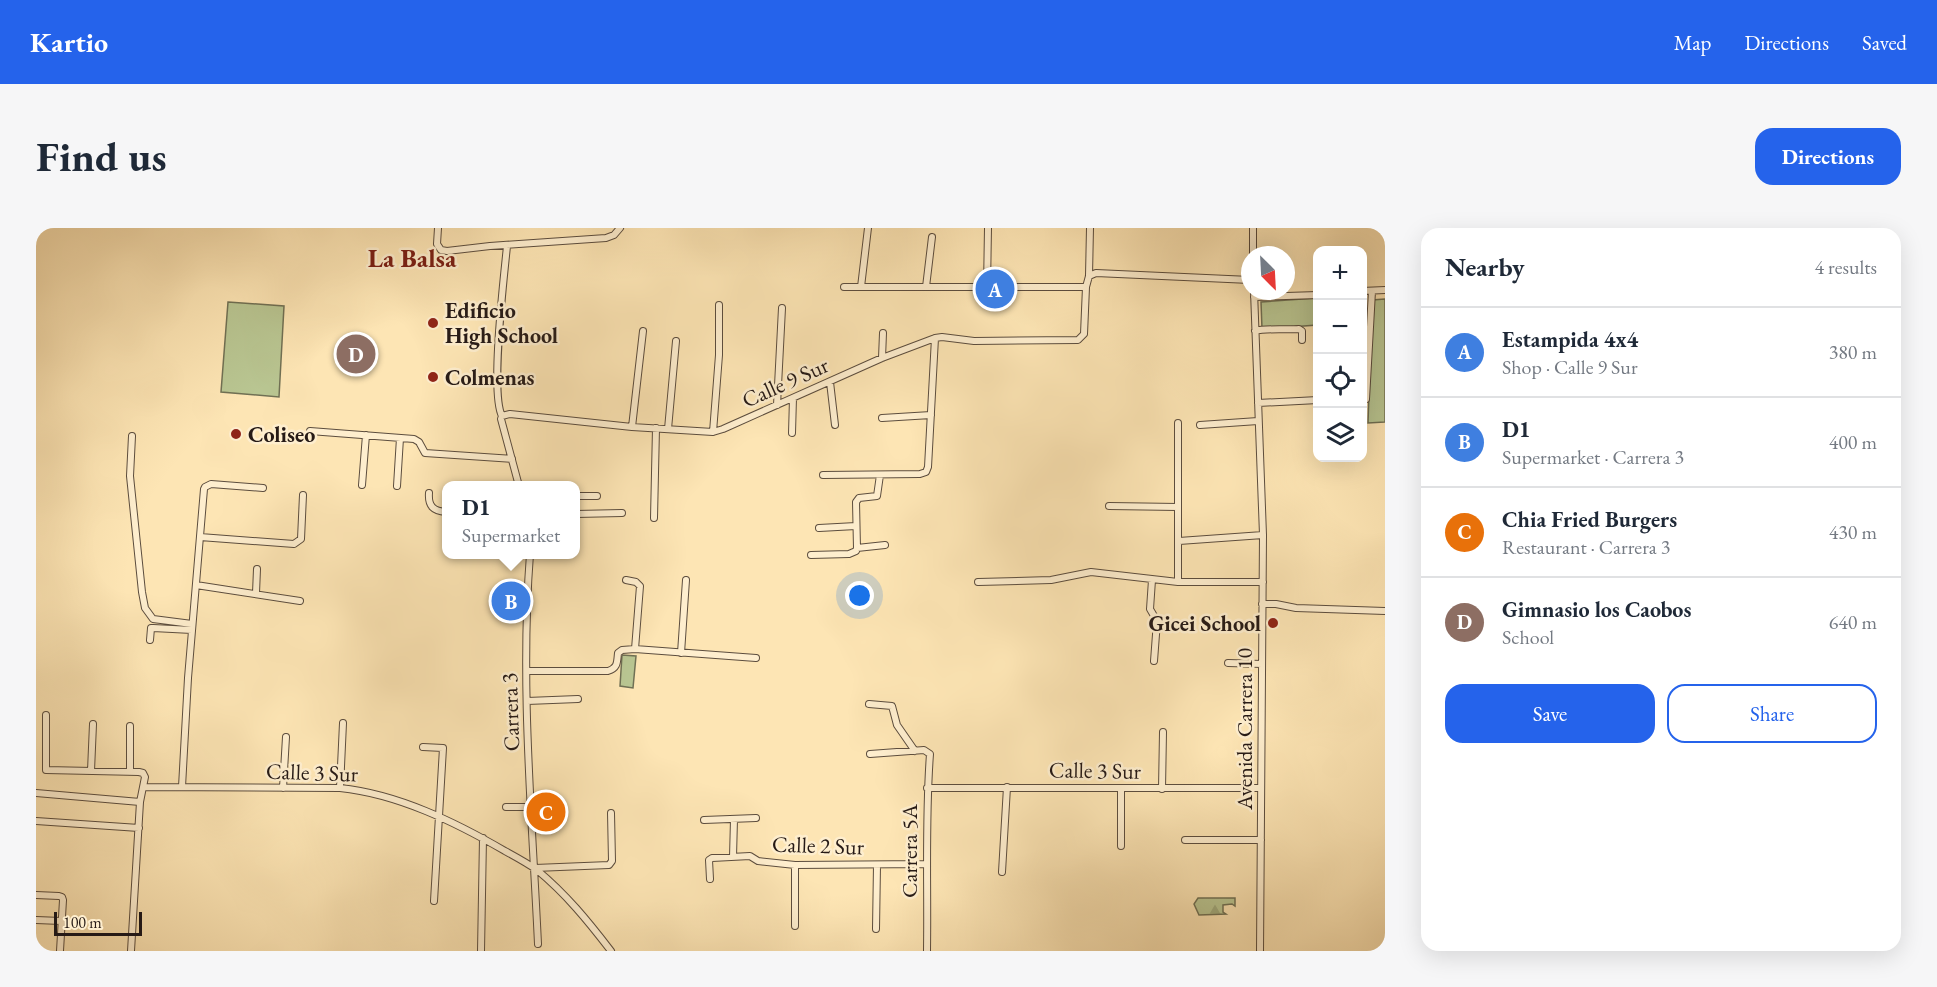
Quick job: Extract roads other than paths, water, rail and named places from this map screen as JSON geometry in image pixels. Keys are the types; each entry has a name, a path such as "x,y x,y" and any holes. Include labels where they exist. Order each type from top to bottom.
{"street":[{"path":"438,228 437,244 441,250 447,251 606,238 614,235 620,228"},
{"path":"861,287 868,228"},
{"path":"987,287 988,228"},
{"path":"844,287 1086,287 1089,276 1090,228"},
{"path":"1253,228 1253,246"},
{"path":"926,287 932,237"},
{"path":"507,246 501,299 498,406 518,481"},
{"path":"1089,276 1096,273 1241,280"},
{"name":"Calle 9 Sur","path":"502,416 510,414 632,427 713,432 882,358 934,339 942,337 986,341 1078,340 1084,334 1086,287"},
{"path":"1305,287 1307,296"},
{"path":"1367,291 1385,290"},
{"path":"1367,381 1372,291"},
{"path":"1295,296 1313,295"},
{"name":"Avenida Carrera 10","path":"1254,300 1263,535 1260,951"},
{"path":"713,432 719,305"},
{"path":"777,405 782,308"},
{"path":"1255,331 1299,329 1302,332 1302,340"},
{"path":"632,427 643,331"},
{"path":"882,358 883,333"},
{"path":"823,475 920,474 926,472 934,339"},
{"path":"668,429 676,340"},
{"path":"830,382 835,425"},
{"path":"792,433 793,398"},
{"path":"1258,403 1313,400"},
{"path":"882,418 931,415"},
{"path":"1200,424 1258,421"},
{"path":"1178,423 1178,582"},
{"path":"654,518 656,428"},
{"path":"310,430 416,440 425,453 512,459"},
{"path":"362,485 366,435"},
{"path":"132,436 130,476 145,608 153,619 192,627"},
{"path":"397,486 400,438"},
{"path":"857,548 857,500 877,496 880,475"},
{"path":"182,787 192,627 205,487 211,484 263,488"},
{"path":"429,493 431,507 442,512"},
{"path":"200,537 294,544 301,539 303,495"},
{"path":"580,496 597,496"},
{"path":"1109,506 1178,507"},
{"path":"580,514 622,513"},
{"path":"819,528 856,526"},
{"path":"1179,541 1263,535"},
{"path":"811,555 849,554 857,548 885,545"},
{"name":"Carrera 3","path":"530,559 527,600 527,702 538,944"},
{"path":"256,593 257,569"},
{"path":"978,582 1052,579 1091,572 1178,582 1263,582"},
{"path":"626,580 636,582 640,586 635,649"},
{"path":"681,653 686,580"},
{"path":"1152,580 1150,609 1157,621 1154,662"},
{"path":"196,585 300,601"},
{"path":"1262,604 1296,608 1385,611"},
{"path":"150,640 153,628 192,627"},
{"path":"527,671 614,669 617,666 619,651 635,649 756,658"},
{"path":"1228,663 1262,664"},
{"path":"527,702 578,699"},
{"path":"869,704 892,706 897,725 915,751"},
{"path":"46,715 46,770 130,772 143,773 145,777 140,802 131,951"},
{"path":"339,788 343,723"},
{"path":"91,771 93,724"},
{"path":"129,726 130,772"},
{"path":"1162,732 1162,789"},
{"path":"283,788 286,736"},
{"path":"423,747 443,748 434,901"},
{"path":"870,754 915,751"},
{"name":"Carrera 5A","path":"915,751 928,751 930,754 927,788 927,951"},
{"name":"Calle 3 Sur","path":"143,787 339,788 362,790 402,802 483,838 534,868 575,905 611,951"},
{"path":"1002,872 1007,787"},
{"name":"Calle 3 Sur","path":"927,788 1262,788"},
{"path":"1121,789 1121,846"},
{"path":"36,793 140,802"},
{"path":"506,807 531,807"},
{"path":"534,868 609,865 612,861 611,813"},
{"path":"704,820 756,818"},
{"path":"733,857 734,819"},
{"path":"36,821 139,828"},
{"path":"481,951 483,838"},
{"path":"1185,840 1261,840"},
{"name":"Calle 2 Sur","path":"710,879 710,858 750,856 759,861 795,865 926,864"},
{"path":"795,865 795,926"},
{"path":"876,929 877,866"},
{"path":"36,895 62,897 60,951"},
{"path":"36,920 61,921"}],"place":[{"name":"Estampida 4x4","path":"995,289"},
{"name":"Edificio High School","path":"433,323"},
{"name":"Gimnasio los Caobos","path":"356,354"},
{"name":"Colmenas","path":"433,377"},
{"name":"Coliseo","path":"236,434"},
{"name":"D1","path":"511,601"},
{"name":"Gicei School","path":"1273,623"},
{"name":"Chia Fried Burgers","path":"546,812"}],"district":[{"name":"La Balsa","path":"412,258"}]}
